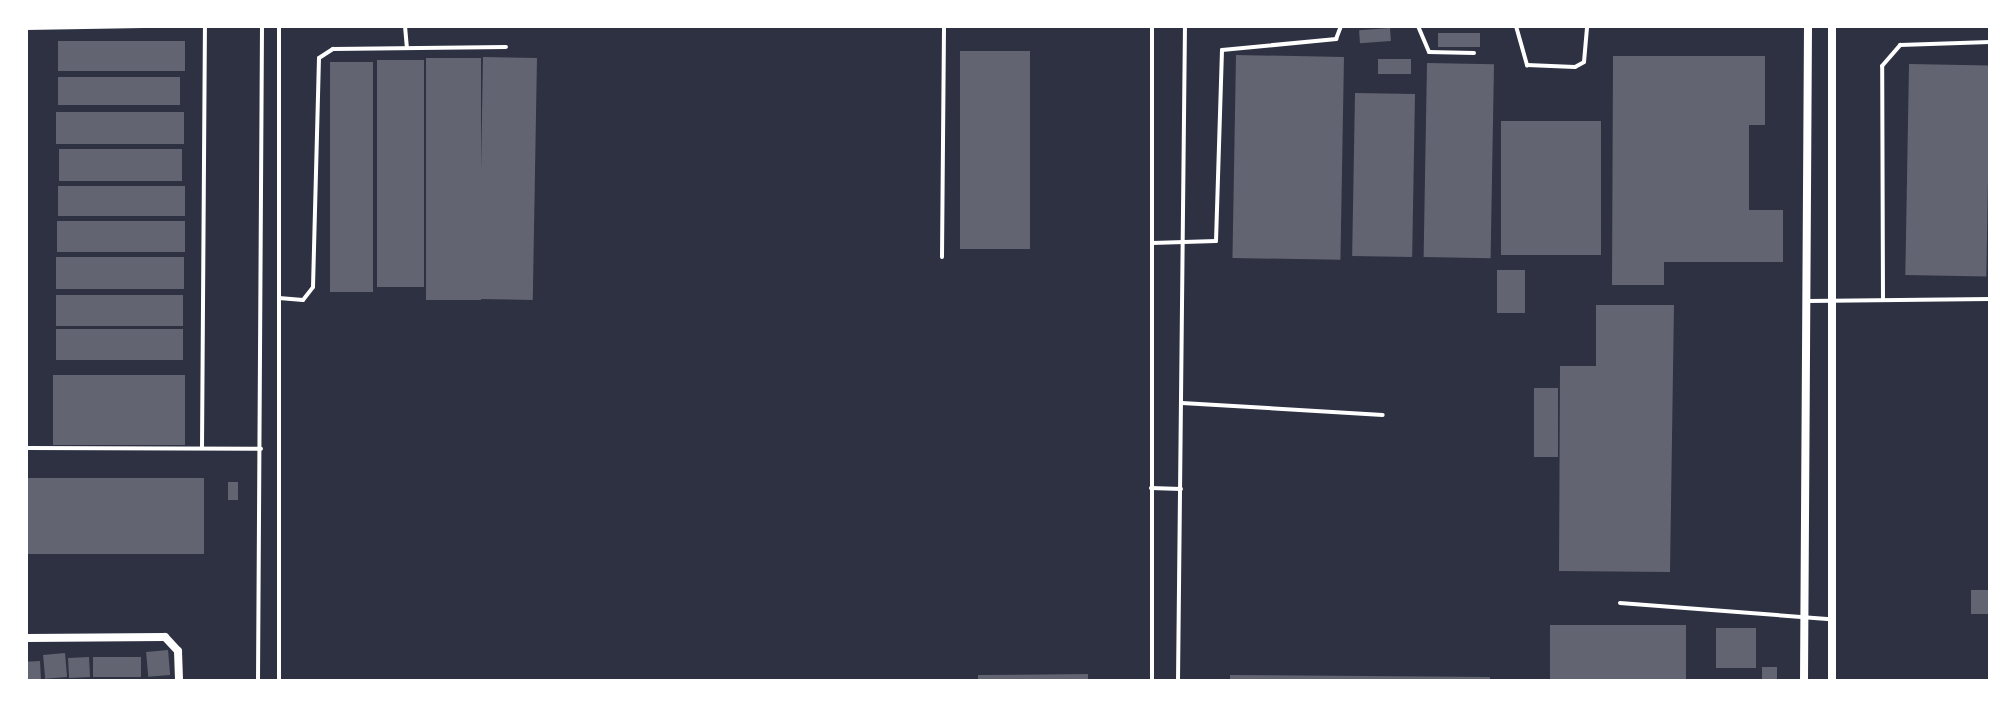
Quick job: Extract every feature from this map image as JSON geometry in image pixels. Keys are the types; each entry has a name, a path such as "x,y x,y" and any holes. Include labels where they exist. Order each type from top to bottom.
{"street":[{"path":"1804,681 1808,26"},
{"path":"1832,26 1832,681"},
{"path":"26,638 165,637 178,651 179,681"}],"lane":[{"path":"26,28 144,26"},
{"path":"202,448 205,26"},
{"path":"258,681 262,26"},
{"path":"279,26 279,681"},
{"path":"405,26 407,48"},
{"path":"942,257 944,26"},
{"path":"1152,26 1152,681"},
{"path":"1178,681 1185,26"},
{"path":"1152,243 1216,241 1222,50 1336,39 1341,26"},
{"path":"1418,26 1429,52 1474,53"},
{"path":"1516,26 1527,65 1575,67 1584,62 1587,26"},
{"path":"1883,300 1882,66 1900,45 1990,42"},
{"path":"279,298 303,300 313,287 316,63 333,49 506,47"},
{"path":"1806,301 1990,299"},
{"path":"1182,403 1383,415"},
{"path":"26,448 261,449"},
{"path":"1151,488 1181,489"},
{"path":"1620,603 1832,619"}],"building":[{"path":"1390,28 1391,41 1360,43 1359,30"},
{"path":"1438,33 1480,33 1480,47 1438,47"},
{"path":"58,41 185,41 185,71 58,71"},
{"path":"960,51 1030,51 1030,249 960,249"},
{"path":"1236,55 1344,57 1340,260 1232,258"},
{"path":"1613,56 1765,56 1765,125 1749,125 1749,210 1783,210 1783,262 1664,262 1664,285 1612,285"},
{"path":"483,57 537,58 533,300 479,299"},
{"path":"426,58 481,58 481,300 426,300"},
{"path":"1378,59 1411,59 1411,74 1378,74"},
{"path":"377,60 424,60 424,287 377,287"},
{"path":"330,62 373,62 373,292 330,292"},
{"path":"1427,63 1494,64 1491,258 1424,257"},
{"path":"1909,64 1990,65 1986,276 1905,275"},
{"path":"58,77 180,77 180,105 58,105"},
{"path":"1355,93 1415,94 1412,257 1352,256"},
{"path":"56,112 184,112 184,144 56,144"},
{"path":"1501,121 1601,121 1601,255 1501,255"},
{"path":"59,149 182,149 182,181 59,181"},
{"path":"58,186 185,186 185,216 58,216"},
{"path":"57,221 185,221 185,252 57,252"},
{"path":"56,257 184,257 184,289 56,289"},
{"path":"1497,270 1525,270 1525,313 1497,313"},
{"path":"56,295 183,295 183,326 56,326"},
{"path":"1596,305 1674,305 1670,572 1559,571 1560,366 1596,366"},
{"path":"56,329 183,329 183,360 56,360"},
{"path":"53,375 185,375 185,445 53,445"},
{"path":"1534,388 1558,388 1558,457 1534,457"},
{"path":"26,478 204,478 204,554 26,554"},
{"path":"228,482 238,482 238,500 228,500"},
{"path":"1971,590 1990,590 1990,614 1971,614"},
{"path":"1550,625 1686,625 1686,681 1550,681"},
{"path":"1716,628 1756,628 1756,668 1716,668"},
{"path":"168,650 170,675 148,677 146,652"},
{"path":"65,653 67,677 45,679 43,655"},
{"path":"89,657 90,677 69,678 68,658"},
{"path":"93,657 141,657 141,677 93,677"},
{"path":"40,661 41,679 27,680 26,662"},
{"path":"1762,667 1777,667 1777,681 1762,681"},
{"path":"1088,674 1088,681 978,681 978,675"},
{"path":"1230,675 1490,677 1490,681 1230,681"}]}
